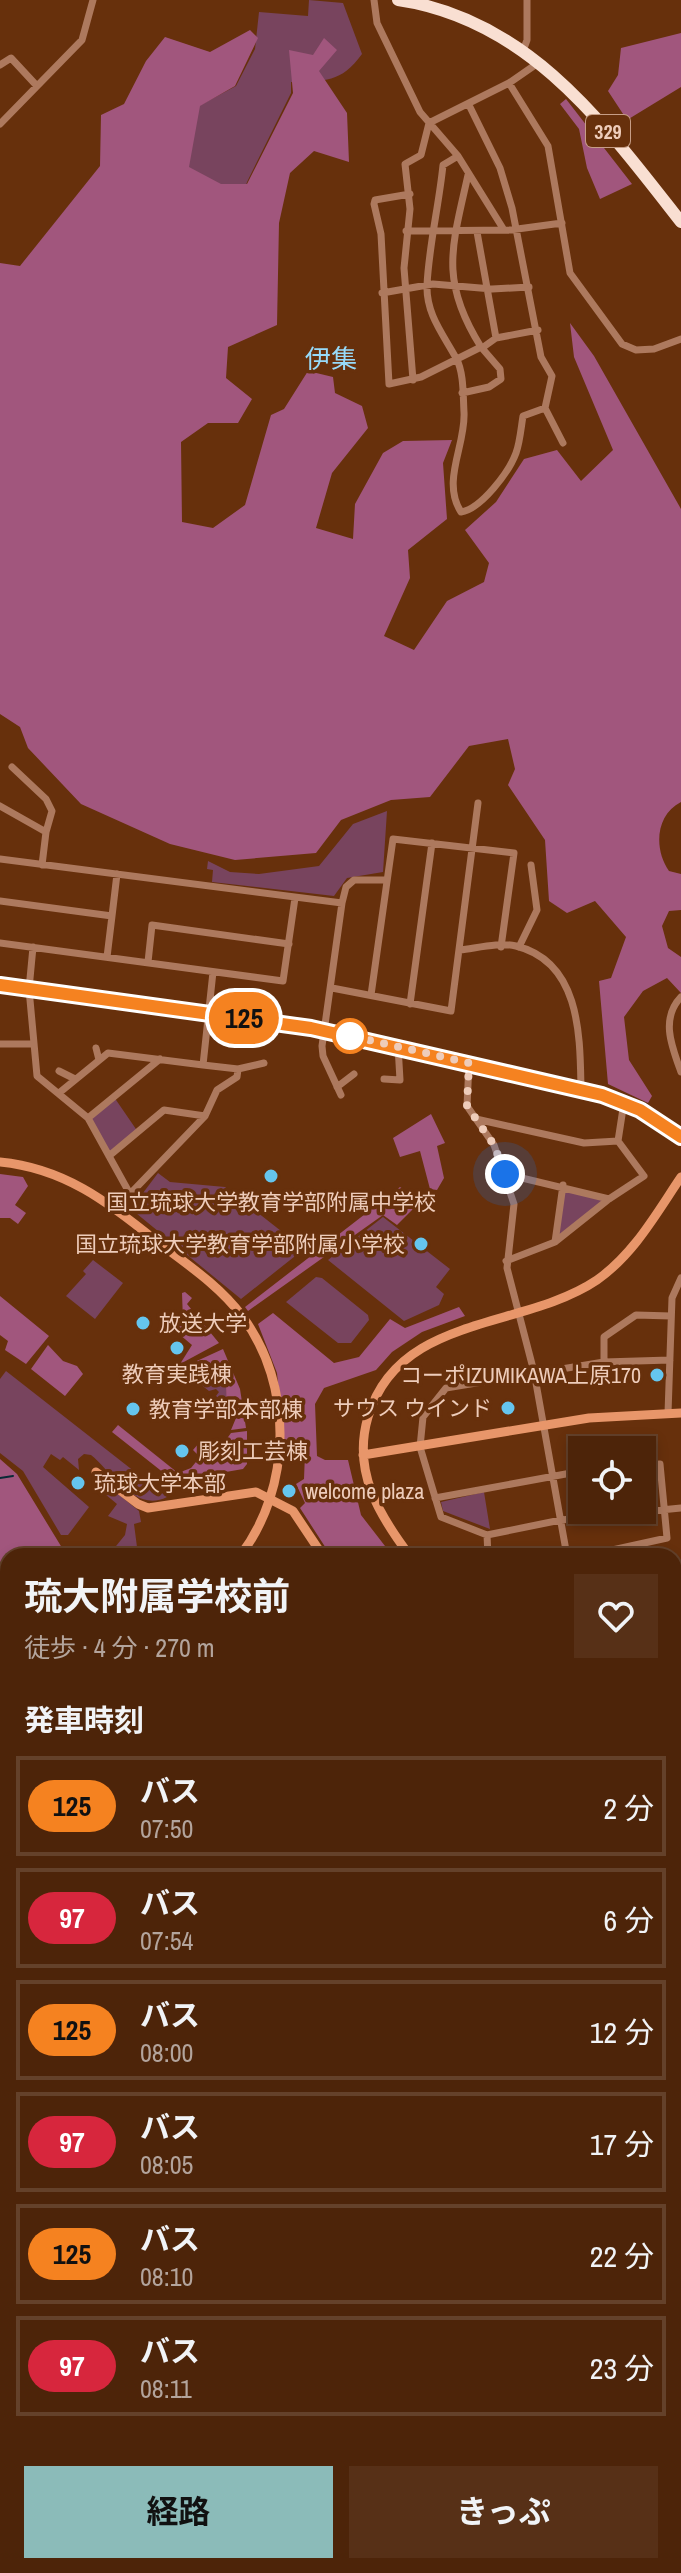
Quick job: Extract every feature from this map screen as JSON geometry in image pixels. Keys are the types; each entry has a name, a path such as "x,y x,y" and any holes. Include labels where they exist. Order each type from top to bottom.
{"highway":[{"name":"329","path":"398,0 437,5 540,62 579,96 681,222"}],"main road":[{"path":"0,985 324,1030 398,1046 624,1102 681,1137"}],"street":[{"path":"0,124 82,40 93,0"},
{"path":"374,0 377,23 429,123 458,156 504,230"},
{"path":"523,51 527,43 527,0"},
{"path":"0,65 11,58 37,86"},
{"path":"429,123 469,105 540,62"},
{"path":"509,83 548,146 570,273 622,344 636,350 654,349 681,339"},
{"path":"469,105 500,168 518,230 541,357 552,376 545,408 563,443"},
{"path":"413,380 406,290 406,231 410,194 405,164 421,155 429,123"},
{"path":"458,156 443,165 443,186 431,230 427,285 431,312 458,360 465,429 453,484 461,512 471,509 494,485 515,454 523,416 545,408"},
{"path":"462,393 489,387 501,379 500,369 482,348 460,309 452,283 456,231 468,175"},
{"path":"410,194 375,200 374,204 381,234 389,384 413,380 482,348 496,338 538,330"},
{"path":"406,231 518,230 562,223"},
{"path":"477,232 496,338"},
{"path":"382,293 452,283 486,288 529,287"},
{"path":"12,767 46,799 52,811 42,865"},
{"path":"332,988 451,1011 478,803"},
{"path":"0,806 46,832"},
{"path":"371,995 393,839 514,853 501,947"},
{"path":"410,1004 432,843"},
{"path":"0,859 342,903"},
{"path":"519,947 538,905 531,865"},
{"path":"107,957 117,874"},
{"path":"354,1074 339,1091 323,1056 342,903 346,887 354,880 385,880"},
{"path":"0,943 283,981 295,898"},
{"path":"0,901 112,916"},
{"path":"148,962 152,925 289,944"},
{"path":"33,947 29,989 37,1076 88,1118 130,1194 205,1116 217,1090 237,1077 238,1069"},
{"path":"460,950 519,947 548,964 574,1002 579,1024 581,1089"},
{"path":"203,1065 213,972"},
{"path":"681,997 674,1005 669,1025 671,1044 681,1072"},
{"path":"0,1044 33,1044"},
{"path":"384,1079 400,1080 398,1046"},
{"path":"96,1048 99,1060"},
{"path":"59,1093 108,1053 238,1069 264,1063"},
{"path":"88,1118 160,1059"},
{"path":"469,1063 467,1106 494,1145 514,1204 506,1261 534,1372 566,1548"},
{"path":"59,1071 75,1079"},
{"path":"506,1261 555,1242 644,1176 618,1141 624,1102"},
{"path":"109,1156 164,1110 205,1116"},
{"path":"476,1119 584,1143 618,1141"},
{"path":"0,1162 47,1171 88,1189 206,1279 242,1316 264,1355 276,1398 279,1450 270,1498 245,1548"},
{"path":"505,1174 563,1185 609,1199"},
{"path":"405,1548 376,1505 363,1455 364,1430 372,1405 390,1374 404,1361 443,1336 572,1293 611,1269 636,1243 681,1177"},
{"path":"555,1242 563,1185"},
{"path":"668,1413 671,1316 674,1288 681,1278"},
{"path":"604,1362 604,1337 636,1315 671,1316"},
{"path":"670,1360 604,1362 446,1388 423,1417 420,1447 441,1517 487,1535 561,1520 681,1508"},
{"path":"363,1455 544,1425 681,1413"},
{"path":"621,1548 667,1538 661,1508 660,1464 656,1464"},
{"path":"96,1472 145,1508 250,1491 296,1513 318,1548"},
{"path":"435,1498 568,1474"},
{"path":"487,1535 488,1548"}],"shaded area":[{"path":"309,0 343,3 362,54 339,75 291,82 291,93 247,182 232,234 167,152 180,116 236,86 255,49 259,12 308,16"},
{"path":"250,30 258,38 235,86 200,106 189,167 221,184 247,184 293,93 289,50 313,55 324,38 337,50 319,71 347,113 349,162 314,151 290,173 279,223 277,325 228,347 226,378 252,399 238,423 208,423 181,442 182,522 213,528 245,505 271,415 284,409 308,371 333,377 335,393 362,406 368,428 332,473 316,528 353,539 355,504 383,453 403,441 452,440 443,463 447,519 408,550 410,578 384,636 414,650 447,601 484,582 489,563 465,530 496,502 524,459 557,450 581,481 613,450 574,357 570,323 594,356 681,509 681,802 666,815 659,843 669,871 681,874 681,910 669,911 662,926 668,948 681,957 681,993 667,978 643,991 624,1017 629,1060 652,1096 648,1103 608,1084 599,981 611,978 626,937 595,901 567,913 549,901 545,840 508,785 515,769 508,739 469,746 430,797 391,800 341,820 316,853 235,860 170,844 81,804 28,748 20,727 0,714 0,263 20,266 100,166 101,115 124,104 146,61 165,37 210,52"},
{"path":"681,33 681,87 627,120 608,91 618,75 621,48"},
{"path":"566,99 632,184 600,199 587,168 579,129 560,104"},
{"path":"387,811 383,872 347,878 334,896 212,882 213,870 207,869 208,861 230,872 259,874 319,866 353,824"},
{"path":"114,1097 138,1132 109,1156 88,1118"},
{"path":"431,1114 445,1143 437,1146 444,1178 437,1190 430,1189 420,1151 400,1157 393,1138"},
{"path":"158,1173 170,1182 225,1187 304,1249 241,1299 131,1209"},
{"path":"0,1174 23,1177 28,1186 15,1205 26,1213 18,1224 10,1218 0,1218"},
{"path":"563,1185 609,1199 555,1242"},
{"path":"400,1187 412,1195 413,1209 397,1225 383,1215 248,1311 245,1307"},
{"path":"383,1217 450,1269 436,1287 444,1294 439,1305 404,1321 328,1260"},
{"path":"93,1260 123,1283 95,1319 66,1296 86,1274 83,1271"},
{"path":"316,1277 322,1278 368,1315 369,1320 351,1343 338,1343 286,1302"},
{"path":"182,1293 192,1298 187,1304 219,1343 180,1364 192,1345 173,1329 183,1321"},
{"path":"0,1296 49,1336 26,1364 5,1350 8,1341 0,1335"},
{"path":"459,1307 465,1316 422,1332 392,1352 376,1370 324,1388 315,1404 317,1456 325,1460 348,1460 361,1515 385,1548 326,1548 300,1508 305,1503 296,1484 304,1479 305,1453 285,1455 277,1373 258,1324 273,1313 334,1363 359,1357 390,1319 405,1328"},
{"path":"48,1345 63,1361 77,1366 83,1374 65,1396 31,1369"},
{"path":"223,1349 240,1389 246,1428 231,1430 236,1418 227,1411 226,1387 213,1362 185,1383 179,1378 188,1365"},
{"path":"212,1361 226,1387 228,1405 216,1396 219,1392 216,1389 209,1391 190,1376"},
{"path":"6,1371 167,1497 145,1500 134,1495 91,1455 84,1454 78,1459 79,1470 63,1457 60,1460 51,1454 43,1467 89,1507 68,1535 61,1535 23,1471 0,1453 0,1379"},
{"path":"118,1425 178,1473 191,1468 200,1457 193,1450 199,1443 215,1455 231,1433 247,1431 247,1464 243,1469 174,1481 112,1432"},
{"path":"0,1459 17,1474 62,1548 0,1548"},
{"path":"112,1489 139,1511 141,1522 134,1524 137,1547 114,1548 125,1535 127,1524 108,1516 117,1504 105,1494"},
{"path":"484,1492 490,1529 443,1511 441,1502"}],"waterway":[{"path":"0,1478 13,1476"}],"bus line":[{"name":"125","path":"0,985 334,1032 602,1095 640,1110 681,1137"}],"place":[{"name":"国立琉球大学教育学部附属中学校","path":"271,1176"},
{"name":"国立琉球大学教育学部附属小学校","path":"421,1244"},
{"name":"放送大学","path":"143,1323"},
{"name":"教育実践棟","path":"177,1348"},
{"name":"コーポIZUMIKAWA上原170","path":"657,1375"},
{"name":"サウス ウインド","path":"508,1408"},
{"name":"教育学部本部棟","path":"133,1409"},
{"name":"彫刻工芸棟","path":"182,1451"},
{"name":"琉球大学本部","path":"78,1483"},
{"name":"welcome plaza","path":"289,1491"}],"district":[{"name":"伊集","path":"331,358"}],"route":[{"path":"350,1036 339,1033 469,1063 467,1106 494,1145 505,1174"}]}
